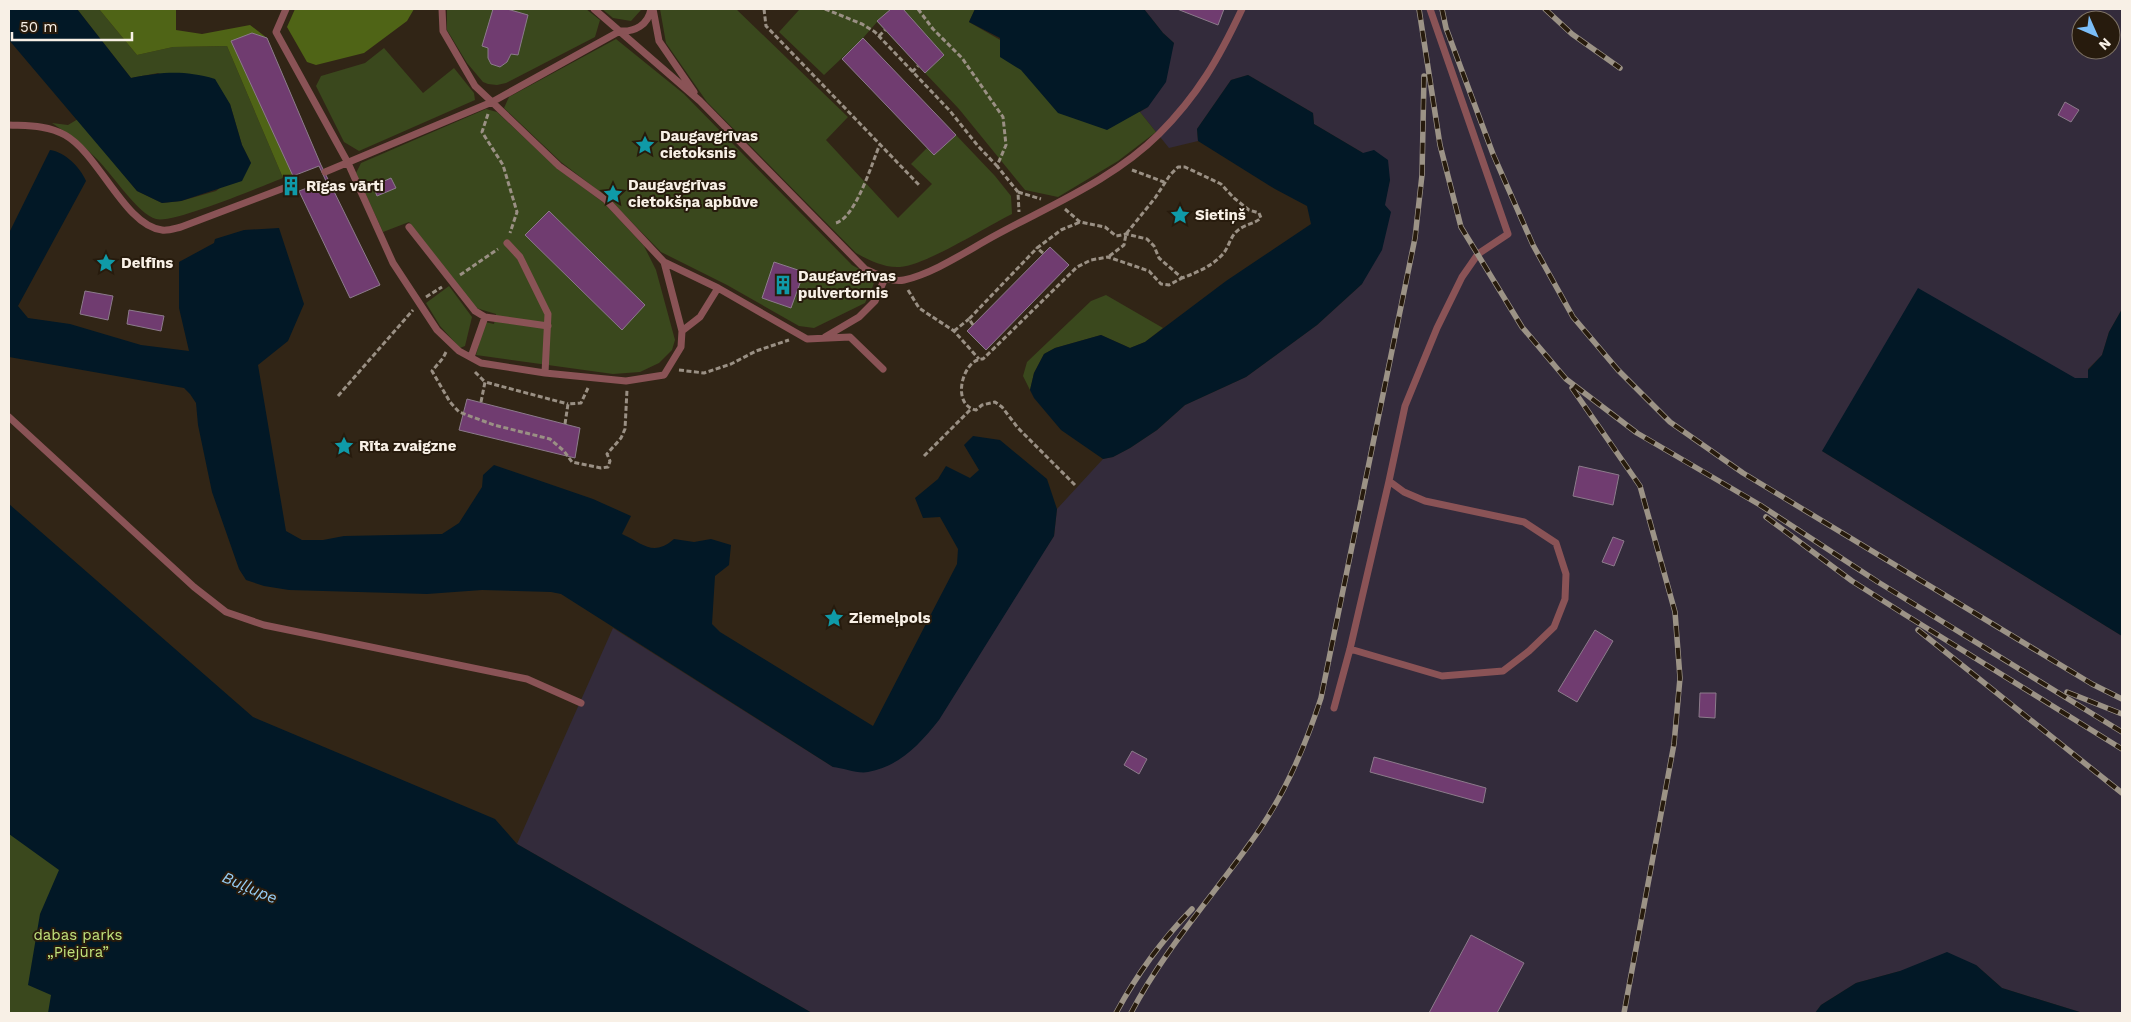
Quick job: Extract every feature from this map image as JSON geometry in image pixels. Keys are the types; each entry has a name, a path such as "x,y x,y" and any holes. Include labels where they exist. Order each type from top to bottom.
{"lane":[{"path":"286,9 276,32 348,163 393,263 437,330 459,351 481,363 545,373 626,381 664,375 681,347 682,331 664,262"},
{"path":"442,9 442,31 475,86 559,166 606,200 664,262 718,288 807,339 850,338 884,369"},
{"path":"594,9 700,101 865,270 885,278 903,281 938,266 1057,203 1124,163 1158,135 1196,93 1223,50 1242,9"},
{"path":"325,172 492,102 620,31 630,32 641,26 648,18 652,9"},
{"path":"652,9 659,40 700,101"},
{"path":"1334,708 1350,649 1405,406 1437,328 1462,277 1478,254 1508,234 1430,9"},
{"path":"9,125 44,127 67,136 84,153 143,223 163,231 181,227 292,185"},
{"path":"409,227 475,311 485,318 548,326"},
{"path":"507,243 520,257 548,314 545,373"},
{"path":"822,338 859,317 876,301 885,278"},
{"path":"682,331 700,317 718,288"},
{"path":"471,358 485,318"},
{"path":"9,417 194,587 226,612 264,625 527,679 581,703"},
{"path":"1350,649 1442,676 1503,671 1554,628 1564,600 1566,574 1556,543 1524,522 1425,501 1404,492 1389,481"}],"path":[{"path":"764,9 766,26 920,186"},
{"path":"825,9 862,24 879,36 997,166 1018,192 1057,203 1080,222 1105,227 1116,236 1126,234 1147,239 1154,246 1158,258 1182,278"},
{"path":"918,9 933,29 962,58 1003,117 1006,145 997,166"},
{"path":"879,36 886,30"},
{"path":"912,72 918,66"},
{"path":"459,275 507,243 517,212 503,165 482,132 492,102"},
{"path":"823,227 842,221 856,202 880,144"},
{"path":"1124,163 1129,168 1164,182"},
{"path":"1075,485 1018,428 1002,407 995,402 982,405 976,410 971,409 964,402 960,392 965,374 973,363 983,359 1077,267 1091,260 1108,257 1124,245 1126,234 1155,198 1164,182 1178,167 1185,167 1221,184 1234,198 1249,210 1259,214 1261,218 1255,223 1246,224 1234,234 1223,253 1203,270 1170,285 1161,284 1149,271 1108,257"},
{"path":"1018,192 1019,222"},
{"path":"954,331 969,319 1037,248 1061,230 1080,222"},
{"path":"1037,248 1043,253"},
{"path":"903,281 920,308 954,331 979,359"},
{"path":"338,396 419,302 443,286"},
{"path":"969,319 973,325"},
{"path":"664,375 676,370 704,373 731,364 756,351 789,340 807,339"},
{"path":"450,342 443,358 432,371 450,402 459,412 494,425 550,439 564,451 572,462 601,468 608,467 610,461 607,454 621,438 625,429 628,395 626,381"},
{"path":"481,402 485,382 568,404 580,403 593,378"},
{"path":"565,424 568,404"},
{"path":"924,456 971,409"}],"shaded area":[{"path":"1144,9 2122,9 2122,309 2109,332 2102,355 2088,369 2088,378 2075,378 1822,451 2122,636 2122,1013 2083,1013 2002,988 1976,965 1900,971 1856,983 1821,1005 1815,1013 812,1013 517,844 613,628 833,767 1028,575 1054,536 1057,509 1103,459 1113,457 1130,448 1157,430 1185,405 1246,377 1317,325 1362,284 1390,180 1363,153 1314,124 1313,113 1248,75 1231,80 1197,129 1198,141 1169,148 1140,112 1148,107 1174,43 1163,33"}],"green space":[{"path":"77,9 99,9 137,55 173,47 227,46 283,178 180,216 156,219 149,216 134,202 92,154 52,123 68,125 78,119 137,191 162,203 181,201 216,191 251,163 242,145 230,104 158,73 131,78"},
{"path":"99,9 176,9 176,30 202,34 250,25 267,38 321,165 283,178 227,46 173,47 137,55"},
{"path":"295,9 414,9 407,21 364,53 316,65 307,62 287,27"},
{"path":"447,9 586,9 600,20 595,37 506,83 497,85 483,82 467,63 447,30"},
{"path":"602,9 641,10 631,21 613,18"},
{"path":"660,9 736,9 848,117 826,140 898,218 932,184 911,164 927,148 934,155 956,135 995,176 1011,196 1012,214 956,245 911,265 900,267 882,265 856,253 707,102 666,43"},
{"path":"797,9 975,9 969,22 1123,111 1140,112 1156,132 1118,161 1058,197 1025,190 959,109 877,22 824,75 779,32 799,10"},
{"path":"616,39 684,94 852,265 875,278 865,303 814,328 799,326 727,285 661,252 608,198 561,162 504,108 509,97"},
{"path":"384,48 423,93 454,68 474,93 475,100 359,151 344,142 316,86 321,76 365,63"},
{"path":"486,109 497,112 558,169 604,203 644,246 656,270 675,340 672,350 659,363 640,372 613,374 476,355 485,322 494,324 496,314 476,308 409,222 383,232 356,173 361,163"},
{"path":"449,286 472,317 465,346 460,348 440,326 426,303"},
{"path":"1106,295 1163,328 1145,342 1130,348 1101,335 1055,348 1044,354 1034,373 1030,390 1023,376 1027,362 1091,301"},
{"name":"dabas parks „Piejūra”","path":"9,817 324,1013 9,1013"}],"water":[{"path":"9,9 77,9 131,78 153,74 183,73 215,79 230,104 242,145 251,163 242,181 181,201 162,203 137,191 9,40"},
{"path":"975,9 1144,9 1163,33 1174,43 1166,82 1148,107 1107,130 1058,113 1021,70 1000,57 1000,38 969,22"},
{"path":"1248,75 1313,113 1314,124 1363,153 1374,150 1388,160 1390,180 1385,205 1391,212 1382,250 1362,284 1317,325 1246,377 1185,405 1157,430 1130,448 1113,457 1103,459 1061,430 1034,398 1030,390 1034,373 1044,354 1055,348 1101,335 1130,348 1145,342 1226,281 1311,224 1307,206 1275,189 1198,141 1197,129 1231,80"},
{"path":"50,150 56,151 71,161 86,181 18,306 28,318 70,324 141,345 189,351 179,308 179,262 214,243 215,239 244,230 279,228 304,304 288,341 258,365 286,531 302,540 323,540 344,536 442,534 459,523 482,487 483,475 494,465 593,499 631,516 622,534 648,547 660,547 674,539 694,542 711,539 731,545 729,565 715,576 712,624 720,632 873,726 957,564 958,549 940,517 923,518 915,498 938,479 946,466 970,478 979,470 964,445 973,436 1000,440 1047,479 1057,509 1054,536 939,720 916,746 899,760 868,772 855,772 833,767 561,594 482,590 427,594 289,590 264,586 246,580 239,569 212,492 198,425 196,403 184,388 9,357 9,233"},
{"path":"1918,288 2075,378 2088,378 2088,370 2102,355 2109,332 2122,309 2122,636 1822,451"},
{"name":"Buļļupe","path":"9,504 253,717 495,819 517,844 812,1013 48,1013 51,995 28,985 40,914 59,870 9,834"},
{"path":"1947,952 1976,965 2002,988 2083,1013 1815,1013 1821,1005 1856,983 1900,971"}],"building":[{"path":"493,9 507,9 528,15 518,55 511,54 507,62 500,67 491,64 488,58 488,48 482,46"},
{"path":"891,9 903,9 944,55 925,73 877,21"},
{"path":"1177,9 1224,9 1218,25"},
{"path":"252,33 267,38 321,165 380,285 350,298 299,191 326,181 319,166 293,176 231,41"},
{"path":"863,38 956,135 934,155 842,59"},
{"path":"2065,102 2079,110 2071,122 2058,115"},
{"path":"391,178 396,188 377,196 373,186"},
{"path":"549,211 645,305 622,330 525,235"},
{"path":"1050,247 1069,265 986,350 967,331"},
{"name":"Daugavgrīvas pulvertornis","path":"774,262 804,272 791,308 762,298"},
{"path":"85,291 113,296 108,320 80,314"},
{"path":"129,310 164,316 161,331 127,324"},
{"path":"467,399 580,428 575,458 459,430"},
{"path":"1579,466 1619,475 1613,505 1573,496"},
{"path":"1613,537 1624,541 1614,566 1602,562"},
{"path":"1595,630 1613,641 1577,702 1558,691"},
{"path":"1700,693 1716,693 1715,718 1699,717"},
{"path":"1132,751 1147,759 1139,774 1124,765"},
{"path":"1374,757 1486,788 1483,803 1370,772"},
{"path":"1471,935 1524,963 1497,1013 1429,1013"}],"railway":[{"path":"1419,9 1440,145 1461,227 1522,327 1566,379 1637,433 1760,505 1878,582 2122,732"},
{"path":"1442,9 1446,28 1493,154 1533,245 1573,317 1618,370 1670,422 1743,473 2092,684 2122,699"},
{"path":"1545,9 1572,34 1620,68"},
{"path":"1131,1013 1145,988 1176,942 1244,852 1270,814 1295,766 1321,698 1415,238 1422,175 1424,76"},
{"path":"1572,388 1640,486 1675,612 1680,678 1674,744 1624,1013"},
{"path":"1766,517 1852,581 2122,749"},
{"path":"1918,630 2122,793"},
{"path":"2067,692 2122,714"},
{"path":"1116,1013 1150,958 1192,909"}],"place":[{"name":"Daugavgrīvas cietoksnis","path":"645,145"},
{"name":"Rīgas vārti","path":"291,186"},
{"name":"Daugavgrīvas cietokšņa apbūve","path":"613,194"},
{"name":"Sietiņš","path":"1180,215"},
{"name":"Delfīns","path":"106,263"},
{"name":"Daugavgrīvas pulvertornis","path":"783,285"},
{"name":"Rīta zvaigzne","path":"344,446"},
{"name":"Ziemeļpols","path":"834,618"}]}
